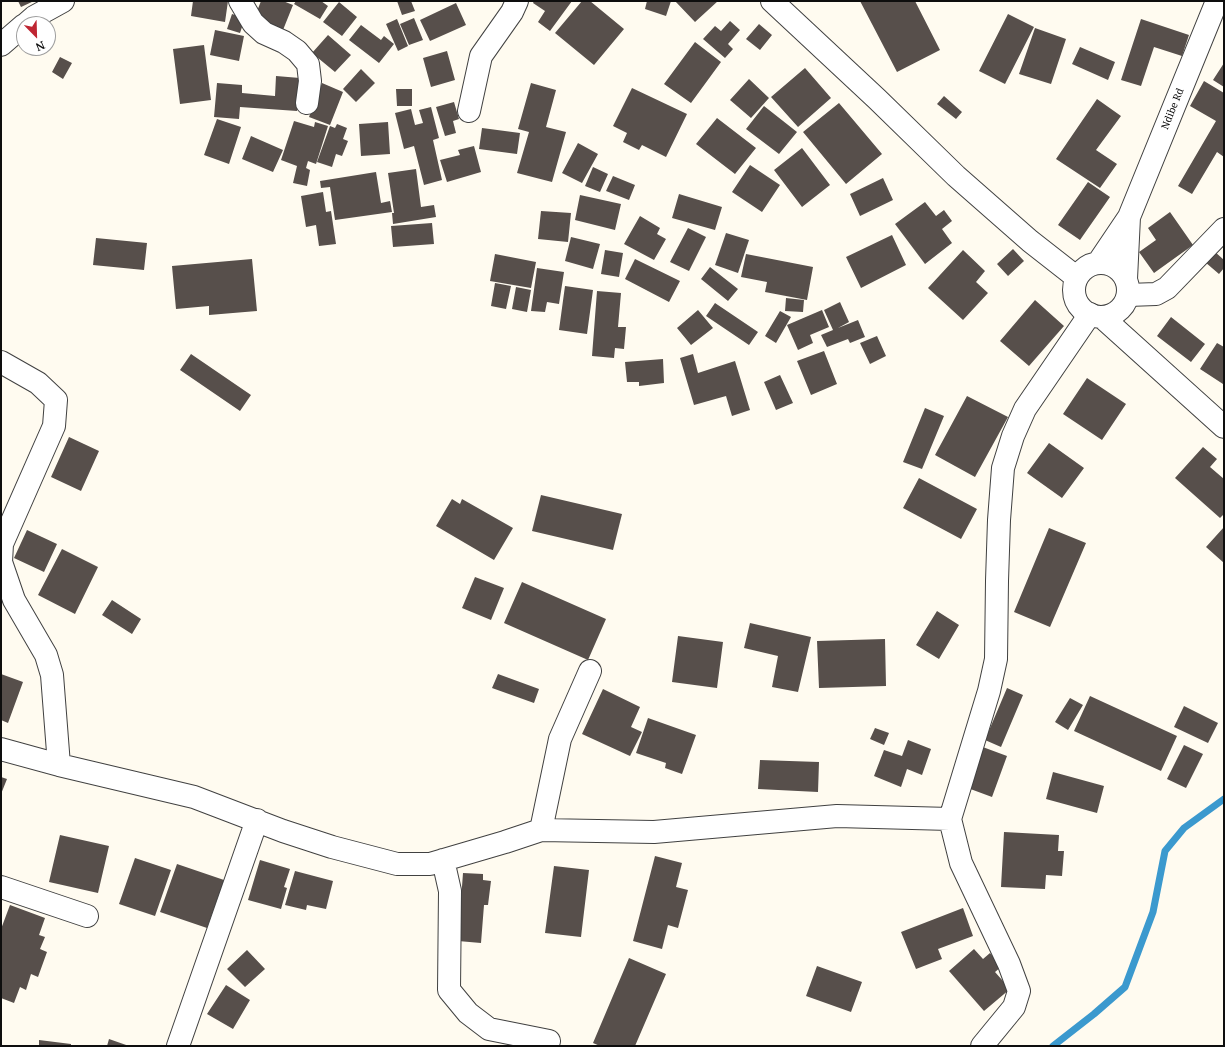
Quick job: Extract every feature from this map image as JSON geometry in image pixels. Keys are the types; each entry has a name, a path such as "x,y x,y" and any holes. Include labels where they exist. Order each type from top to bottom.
{"street":[{"path":"36,16 63,1"},
{"path":"240,1 253,23 258,28 264,33 284,42 297,51 308,64 310,81 307,103"},
{"path":"469,110 481,56 512,12 517,1"},
{"path":"772,1 877,98 956,176 1030,241 1076,277"},
{"name":"Ndibe Rd","path":"1129,217 1217,1"},
{"path":"1,45 16,32"},
{"path":"1098,263 1129,217"},
{"path":"1129,217 1127,292 1119,310 1111,316 1096,315 1084,311 1078,304 1074,286 1076,277 1090,265 1107,263 1122,271 1127,292 1133,346"},
{"path":"1127,292 1156,294 1167,288 1224,229"},
{"path":"1096,315 1224,427"},
{"path":"982,1046 1014,1007 1019,991 1009,964 961,863 950,819 989,691 996,659 999,520 1003,468 1013,436 1025,409 1096,315"},
{"path":"1,362 38,383 56,400 54,426 2,544 1,562 14,600 46,655 52,675 59,765"},
{"path":"541,830 560,739 590,672"},
{"path":"1,749 59,765 194,797 332,847 397,864 430,864 541,830 654,832 837,816 950,819"},
{"path":"178,1046 257,820"},
{"path":"443,860 450,891 449,990 468,1013 489,1029 549,1041"},
{"path":"1,887 88,916"}],"building":[{"path":"18,1 34,1 21,7"},
{"path":"193,1 228,1 225,22 191,16"},
{"path":"261,1 283,1 293,5 283,30 254,19"},
{"path":"296,1 321,1 328,6 320,19 294,4"},
{"path":"397,1 411,1 415,11 402,15"},
{"path":"534,1 572,1 550,31 538,22 545,11 533,3"},
{"path":"582,1 590,1 624,29 594,65 555,33"},
{"path":"647,1 671,1 666,16 645,9"},
{"path":"675,1 718,1 695,22"},
{"path":"860,1 915,1 940,50 897,72"},
{"path":"339,2 357,17 342,36 323,22"},
{"path":"456,3 466,25 430,41 420,20"},
{"path":"232,14 245,18 240,33 227,29"},
{"path":"1008,14 1034,27 1005,84 979,71"},
{"path":"414,18 423,40 409,45 400,24"},
{"path":"397,19 408,46 398,51 386,24"},
{"path":"1141,19 1189,35 1182,56 1154,47 1141,86 1121,80"},
{"path":"730,21 740,30 728,44 733,49 725,58 703,39 715,26 721,31"},
{"path":"759,24 772,35 760,50 746,39"},
{"path":"361,25 381,40 384,36 394,44 379,63 349,40"},
{"path":"1035,28 1066,39 1051,84 1019,74"},
{"path":"215,30 244,36 239,61 210,55"},
{"path":"328,35 351,55 335,72 312,53"},
{"path":"695,42 721,62 691,103 664,84"},
{"path":"204,45 211,100 180,104 173,49"},
{"path":"1080,47 1115,62 1108,80 1072,64"},
{"path":"447,51 455,80 431,87 423,58"},
{"path":"60,57 72,63 63,79 52,72"},
{"path":"1224,63 1224,87 1213,80"},
{"path":"805,68 831,98 798,127 771,97"},
{"path":"361,69 375,83 356,102 343,89"},
{"path":"276,76 300,78 297,111 240,107 239,119 214,117 217,83 242,85 242,93 275,96"},
{"path":"749,79 769,98 751,118 730,100"},
{"path":"1204,81 1224,93 1224,157 1217,152 1192,194 1178,186 1216,121 1190,106"},
{"path":"322,83 343,92 330,125 309,117"},
{"path":"531,83 556,90 546,127 566,132 552,182 517,173 529,132 518,129"},
{"path":"632,88 687,114 666,157 642,145 639,150 623,142 627,133 613,126"},
{"path":"396,89 412,89 412,106 397,106"},
{"path":"944,96 962,112 956,119 937,104"},
{"path":"1097,99 1121,116 1096,150 1117,164 1100,188 1056,159"},
{"path":"454,102 459,119 453,121 456,133 445,136 436,107"},
{"path":"839,103 882,154 846,184 803,132"},
{"path":"764,106 797,132 779,154 746,129"},
{"path":"431,107 439,138 433,140 442,180 424,185 414,146 404,149 395,113 411,109 415,125 423,123 419,110"},
{"path":"717,118 756,148 735,174 696,144"},
{"path":"217,119 241,127 229,164 204,155"},
{"path":"294,121 314,127 315,122 328,126 316,164 308,161 306,168 310,170 307,186 293,183 297,166 281,160"},
{"path":"388,122 390,154 361,156 359,124"},
{"path":"337,124 347,128 343,139 348,141 342,156 336,154 332,167 317,162 330,126 335,128"},
{"path":"482,128 520,133 517,154 479,149"},
{"path":"251,136 283,150 273,172 242,159"},
{"path":"578,143 598,154 582,183 562,173"},
{"path":"474,146 481,172 447,182 440,160 460,155 458,150"},
{"path":"802,148 830,185 802,207 774,170"},
{"path":"750,165 780,185 762,212 732,192"},
{"path":"593,167 608,174 600,192 585,186"},
{"path":"416,169 421,207 434,205 436,217 393,224 392,213 394,213 388,173"},
{"path":"376,172 381,203 390,201 392,212 335,220 330,187 321,188 320,181"},
{"path":"613,176 635,185 629,200 606,191"},
{"path":"883,178 893,200 860,216 850,194"},
{"path":"1088,182 1110,197 1080,240 1058,225"},
{"path":"323,192 326,212 331,211 336,244 319,246 316,225 306,227 301,196"},
{"path":"679,194 722,207 715,230 672,218"},
{"path":"580,195 621,204 615,230 575,220"},
{"path":"925,202 936,216 944,210 952,221 942,229 952,243 925,264 895,224"},
{"path":"541,211 571,213 568,242 538,239"},
{"path":"1170,212 1193,245 1154,273 1139,252 1156,240 1148,228"},
{"path":"640,216 660,228 657,234 666,239 654,260 624,244"},
{"path":"432,223 434,244 393,247 391,226"},
{"path":"688,228 706,237 689,271 670,262"},
{"path":"726,233 749,240 738,273 715,265"},
{"path":"892,235 906,265 861,288 846,257"},
{"path":"571,237 600,244 593,269 565,261"},
{"path":"96,238 147,243 144,270 93,265"},
{"path":"1013,249 1024,261 1008,276 997,264"},
{"path":"605,250 623,253 619,277 601,274"},
{"path":"963,250 985,271 976,282 988,293 963,320 928,288"},
{"path":"1214,251 1224,260 1224,268 1219,274 1205,262"},
{"path":"495,254 536,262 531,288 490,281"},
{"path":"746,254 813,267 807,300 765,292 767,282 741,277"},
{"path":"252,259 257,311 209,315 209,306 176,309 172,266"},
{"path":"635,259 680,281 669,302 625,279"},
{"path":"710,267 738,289 728,301 701,279"},
{"path":"537,268 564,272 559,304 547,302 545,312 531,311"},
{"path":"495,283 511,286 506,309 491,306"},
{"path":"565,286 593,290 587,334 559,330"},
{"path":"516,287 531,290 527,312 512,309"},
{"path":"597,291 621,293 618,327 626,327 624,349 615,348 614,358 592,356"},
{"path":"786,298 804,300 803,312 785,311"},
{"path":"1035,300 1064,326 1029,366 1000,341"},
{"path":"840,302 849,322 838,328 858,320 865,337 850,343 848,339 827,347 821,335 833,330 824,310"},
{"path":"715,303 758,332 749,345 706,316"},
{"path":"698,310 713,328 691,345 677,328"},
{"path":"822,310 829,327 810,335 813,343 798,350 787,325"},
{"path":"780,311 791,317 776,343 765,336"},
{"path":"1171,317 1205,344 1191,362 1157,336"},
{"path":"877,336 886,356 870,364 860,343"},
{"path":"1217,343 1224,347 1223,384 1200,369"},
{"path":"824,351 837,384 811,395 797,361"},
{"path":"191,354 251,395 240,411 180,370"},
{"path":"693,354 698,373 735,361 750,410 732,416 726,396 694,405 680,358"},
{"path":"663,359 664,383 639,386 639,382 627,382 625,362"},
{"path":"780,375 793,403 776,410 764,382"},
{"path":"1087,378 1126,404 1102,440 1063,414"},
{"path":"967,396 1008,417 975,477 935,455"},
{"path":"925,408 944,416 922,469 903,462"},
{"path":"69,437 99,451 81,491 51,477"},
{"path":"1049,443 1084,468 1062,498 1027,473"},
{"path":"1203,447 1217,459 1210,467 1224,479 1224,514 1220,518 1175,478"},
{"path":"919,478 977,509 961,539 903,508"},
{"path":"541,495 622,514 613,550 532,531"},
{"path":"452,499 460,504 462,499 513,528 494,560 436,526"},
{"path":"1224,527 1224,563 1206,547"},
{"path":"1049,528 1086,543 1050,627 1014,612"},
{"path":"27,530 57,544 44,572 14,558"},
{"path":"62,549 98,567 75,614 38,595"},
{"path":"475,577 504,588 491,620 462,608"},
{"path":"522,582 606,619 588,660 504,623"},
{"path":"112,600 141,619 132,634 102,615"},
{"path":"937,611 959,625 939,659 916,645"},
{"path":"750,623 811,637 798,692 772,687 778,656 744,648"},
{"path":"678,636 723,642 717,688 672,682"},
{"path":"885,639 886,686 819,688 817,641"},
{"path":"1,674 23,682 8,723 1,720"},
{"path":"498,674 539,689 534,703 492,688"},
{"path":"1007,688 1023,695 1001,747 985,740"},
{"path":"603,689 640,707 631,727 642,732 630,756 582,734"},
{"path":"1090,696 1177,736 1161,771 1074,731"},
{"path":"1070,698 1083,705 1068,730 1055,722"},
{"path":"1184,706 1218,723 1208,743 1174,727"},
{"path":"648,718 696,735 682,774 665,768 666,763 636,753"},
{"path":"875,728 889,733 884,745 870,739"},
{"path":"908,740 931,749 922,775 907,769 901,787 874,776 884,750 902,756"},
{"path":"1184,745 1203,754 1186,788 1167,779"},
{"path":"980,746 1007,756 992,797 965,787"},
{"path":"760,760 819,762 818,792 758,789"},
{"path":"1053,772 1104,786 1097,813 1046,799"},
{"path":"1,777 7,779 1,794"},
{"path":"1004,832 1059,835 1058,851 1064,851 1062,876 1046,875 1045,889 1001,887"},
{"path":"60,835 109,846 98,893 49,882"},
{"path":"655,856 682,863 676,887 688,890 678,928 668,925 662,949 633,941"},
{"path":"135,858 171,870 155,916 119,904"},
{"path":"260,860 290,869 284,887 287,888 281,909 248,900"},
{"path":"177,864 224,880 207,928 160,912"},
{"path":"554,866 589,870 581,937 545,933"},
{"path":"295,871 333,881 326,909 307,905 306,910 285,905"},
{"path":"463,873 483,874 483,880 491,881 488,905 484,905 481,943 458,941"},
{"path":"10,905 45,918 39,935 45,937 40,949 47,952 38,977 31,974 26,990 20,987 14,1003 1,998 1,929"},
{"path":"963,908 973,936 938,949 942,959 916,969 901,932"},
{"path":"974,949 983,959 990,953 1001,967 995,972 1010,989 984,1011 949,971"},
{"path":"247,950 265,969 245,987 227,969"},
{"path":"629,958 666,974 635,1046 600,1046 593,1043"},
{"path":"817,966 862,982 851,1012 806,996"},
{"path":"226,985 250,1000 233,1029 207,1014"},
{"path":"109,1039 129,1046 107,1046"},
{"path":"39,1040 71,1044 71,1046 39,1046"}],"waterway":[{"path":"1053,1046 1094,1014 1125,987 1153,912 1165,851 1184,828 1224,799"}]}
